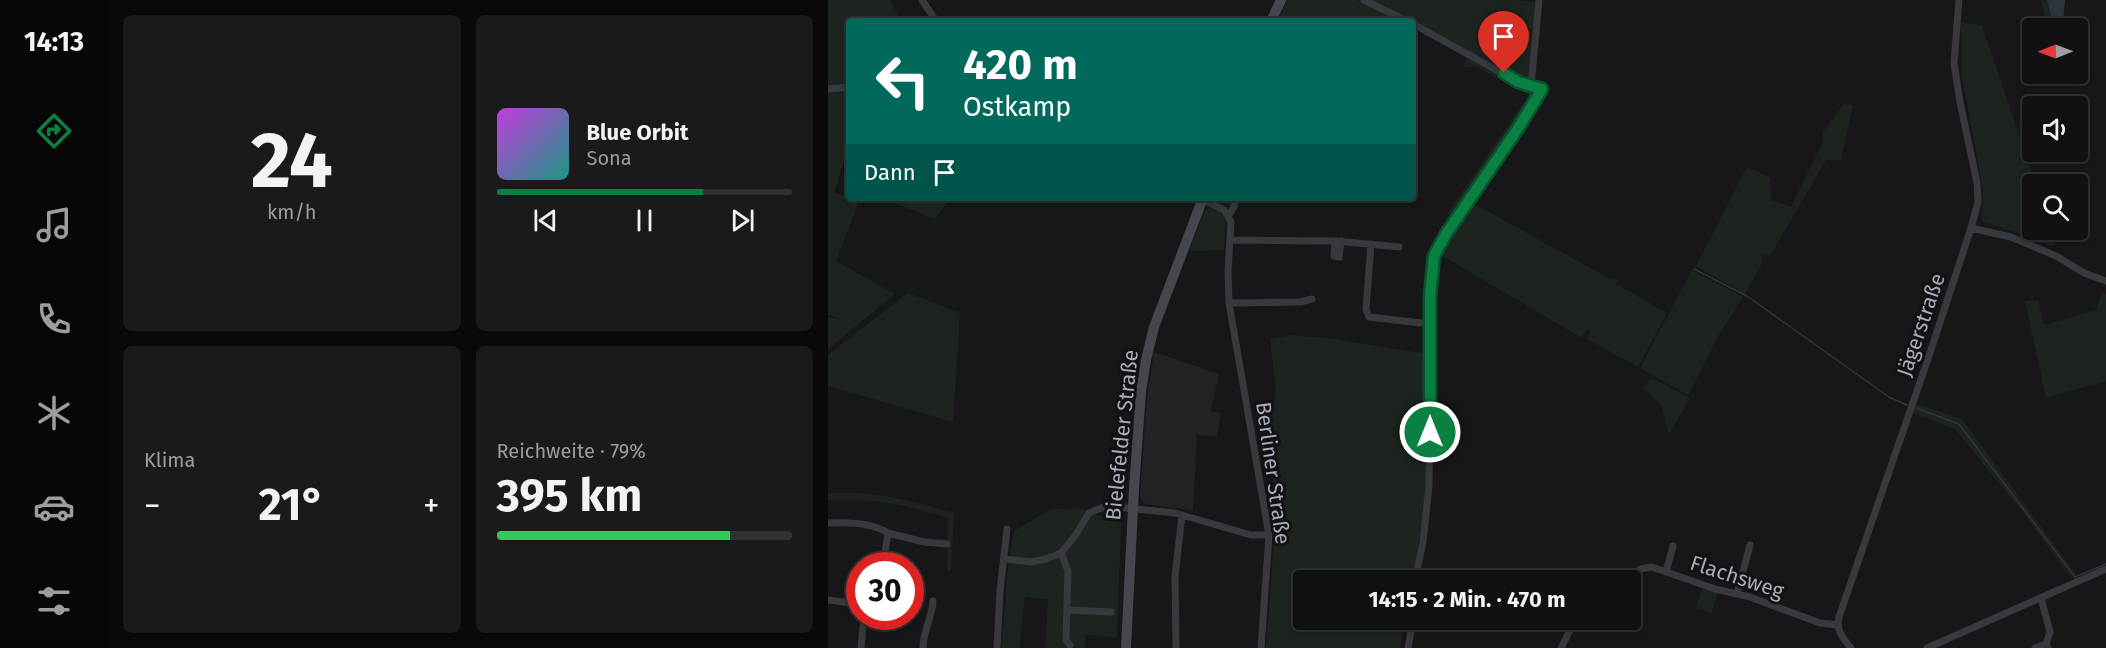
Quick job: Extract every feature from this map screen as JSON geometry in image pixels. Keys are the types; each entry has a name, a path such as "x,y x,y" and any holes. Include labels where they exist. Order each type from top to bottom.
{"main road":[{"path":"1272,18 1281,0"},
{"name":"Bielefelder Straße","path":"1126,648 1132,508 1146,360 1154,327 1201,201"}],"street":[{"path":"922,0 934,18"},
{"path":"1364,0 1401,18"},
{"path":"1531,87 1539,0"},
{"name":"Jägerstraße","path":"1837,625 1978,202 1977,183 1954,63 1959,0"},
{"path":"1416,26 1518,82 1542,89 1434,256 1430,324 1429,486 1423,542 1417,570"},
{"path":"828,89 846,87"},
{"path":"1208,201 1218,206 1228,216"},
{"name":"Berliner Straße","path":"1235,201 1234,207 1228,216 1232,230 1228,280 1229,303 1269,535 1261,648"},
{"path":"1971,228 2011,237 2056,256 2084,273 2106,281"},
{"path":"1230,240 1338,241 1399,247"},
{"path":"1371,244 1366,309 1369,317 1430,324"},
{"path":"1229,303 1300,302 1312,299"},
{"path":"1005,559 1040,561 1061,553 1089,513 1106,506 1182,515 1251,535 1269,535"},
{"path":"1176,648 1175,576 1182,515"},
{"path":"828,524 861,524 924,542 947,544"},
{"path":"997,648 1006,529"},
{"path":"885,552 888,533"},
{"path":"1737,594 1750,545"},
{"path":"1666,572 1673,546"},
{"path":"1061,553 1068,571 1066,640 1070,645"},
{"name":"Flachsweg","path":"1640,570 1652,567 1714,589 1750,597 1820,623 1837,625"},
{"path":"1927,648 2106,569"},
{"path":"2035,648 2047,646 2050,632 2041,598"},
{"path":"828,600 846,602"},
{"path":"923,648 923,634 932,616 933,601"},
{"path":"1068,610 1111,612"},
{"path":"1837,625 1839,634 1851,648"},
{"path":"861,648 863,630"},
{"path":"1408,648 1411,630"},
{"path":"1561,648 1570,630"}],"shaded area":[{"path":"828,0 890,0 899,18 846,18 846,84 828,87"},
{"path":"1287,0 1357,0 1395,17 1395,18 1279,18"},
{"path":"1372,0 1536,2 1529,79 1524,81 1416,23 1416,18 1406,18"},
{"path":"2041,0 2047,0 2052,18 2046,18"},
{"path":"2047,0 2065,0 2063,18 2052,18"},
{"path":"1961,22 1982,26 2022,143 2022,162 2028,162 2033,174 2022,174 2022,234 1982,222 1983,191 1962,76"},
{"path":"1468,57 1536,92 1453,213 1446,215 1529,95 1477,67 1463,67"},
{"path":"846,89 846,154 834,193 846,197 846,201 859,201 836,261 895,294 828,349 828,317 845,320 828,315 828,91"},
{"path":"1844,104 1853,105 1841,160 1826,160 1770,256 1763,255 1761,265 1745,294 1696,266 1747,167 1770,178 1771,200 1791,207 1823,143 1822,133"},
{"path":"948,201 935,219 895,203 879,202"},
{"path":"1471,202 1612,280 1613,278 1617,280 1616,284 1667,313 1638,367 1587,339 1591,331 1586,330 1582,338 1439,254"},
{"path":"1211,208 1219,211 1225,220 1224,250 1189,251 1205,210"},
{"path":"2036,240 2055,240 2056,244 2051,246"},
{"path":"1692,270 1743,297 1719,335 1688,395 1640,368"},
{"path":"2102,292 2106,294 2106,381 2046,398 2025,301 2038,300 2044,325 2096,310"},
{"path":"908,293 960,313 953,422 828,386 828,355"},
{"path":"1293,335 1427,354 1427,487 1414,570 1293,570 1293,630 1403,630 1400,648 1266,648 1277,508 1267,438 1276,391 1270,339"},
{"path":"1154,352 1219,374 1211,411 1221,413 1217,437 1197,435 1193,510 1145,504 1140,497 1147,399"},
{"path":"1651,378 1690,398 1669,435 1662,407 1643,388"},
{"path":"1915,403 1962,419 2076,574 2071,578 2021,510 1955,429 1912,413"},
{"path":"828,493 876,495 954,513 951,571 947,569 948,518 889,503 828,500"},
{"path":"1081,508 1099,516 1114,515 1121,522 1117,637 1085,635 1085,648 1045,648 1048,599 1025,597 1019,648 1002,648 1008,566 1014,531 1051,509"},
{"path":"1703,587 1718,593 1711,613 1696,608"}],"waterway":[{"path":"1694,269 1747,296 1889,397 1907,405"},
{"path":"1916,408 1959,424 2075,577 2106,564"}],"route":[{"path":"1430,432 1430,296 1434,256 1446,234 1539,97 1542,89 1518,82 1504,73"}]}
